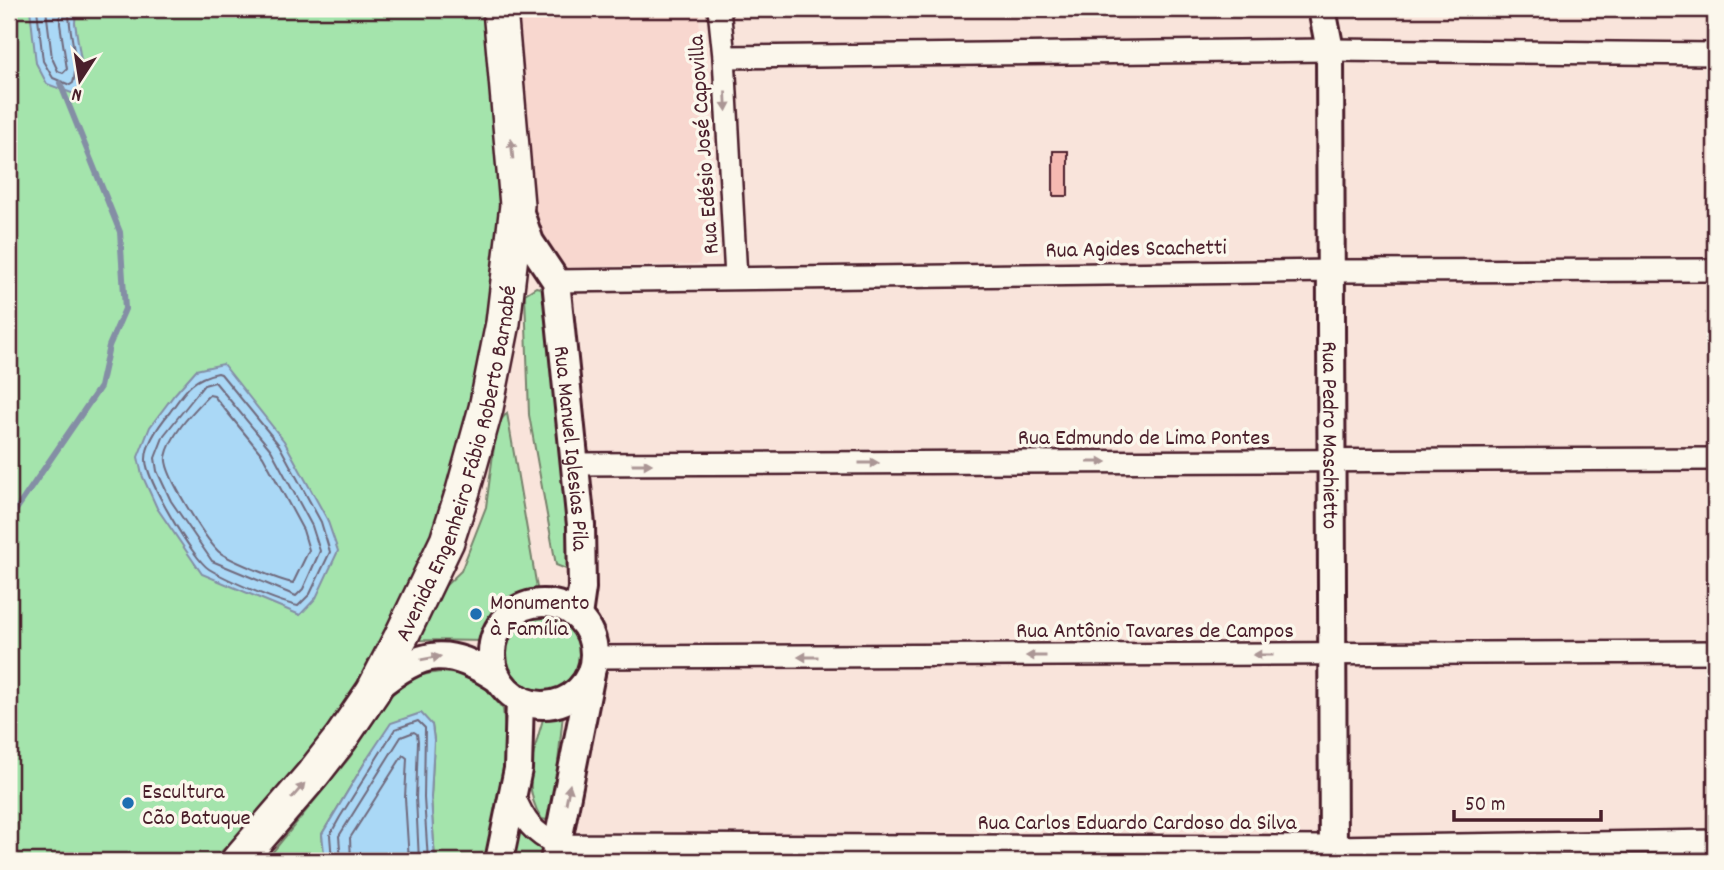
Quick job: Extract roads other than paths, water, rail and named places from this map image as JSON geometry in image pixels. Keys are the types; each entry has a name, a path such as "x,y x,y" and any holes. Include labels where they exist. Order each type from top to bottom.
{"main road":[{"name":"Avenida Engenheiro Fábio Roberto Barnabé","path":"238,861 334,747 373,691 442,552 463,491 486,408 503,323 517,205 500,9"},
{"path":"220,861 240,843 266,827"}],"street":[{"name":"Rua Edésio José Capovilla","path":"719,9 736,278"},
{"name":"Rua Pedro Maschietto","path":"1322,9 1330,50 1333,854"},
{"path":"724,57 1330,50 1715,54"},
{"path":"517,205 530,242 556,281"},
{"name":"Rua Agides Scachetti","path":"556,281 1332,271 1715,270"},
{"name":"Rua Manuel Iglesias Pila","path":"556,281 581,526 582,588 578,615"},
{"name":"Rua Edmundo de Lima Pontes","path":"573,464 1715,459"},
{"path":"556,853 593,664 593,642 578,615 557,604 534,603 513,612 497,629 491,652 494,671 511,694 538,705 558,703 576,694 585,683 593,664"},
{"name":"Rua Antônio Tavares de Campos","path":"593,664 1715,652"},
{"path":"373,691 401,667 422,659 448,656 461,659 498,679"},
{"path":"499,861 518,769 520,699"},
{"path":"514,796 522,816 556,853"},
{"name":"Rua Carlos Eduardo Cardoso da Silva","path":"556,853 1333,854 1715,841"}],"water":[{"path":"30,9 76,9 75,23 83,73 77,95 47,84 36,63"},
{"path":"223,364 284,441 327,519 338,551 316,598 300,615 202,574 157,508 142,475 138,457 150,427 196,370"},
{"path":"421,713 432,725 434,740 431,797 435,861 325,861 322,834 367,759 391,723"}],"waterway":[{"path":"9,520 100,387 109,346 125,309 120,232 60,83"}],"place":[{"name":"Monumento à Família","path":"476,614"},
{"name":"Escultura Cão Batuque","path":"128,803"}]}
